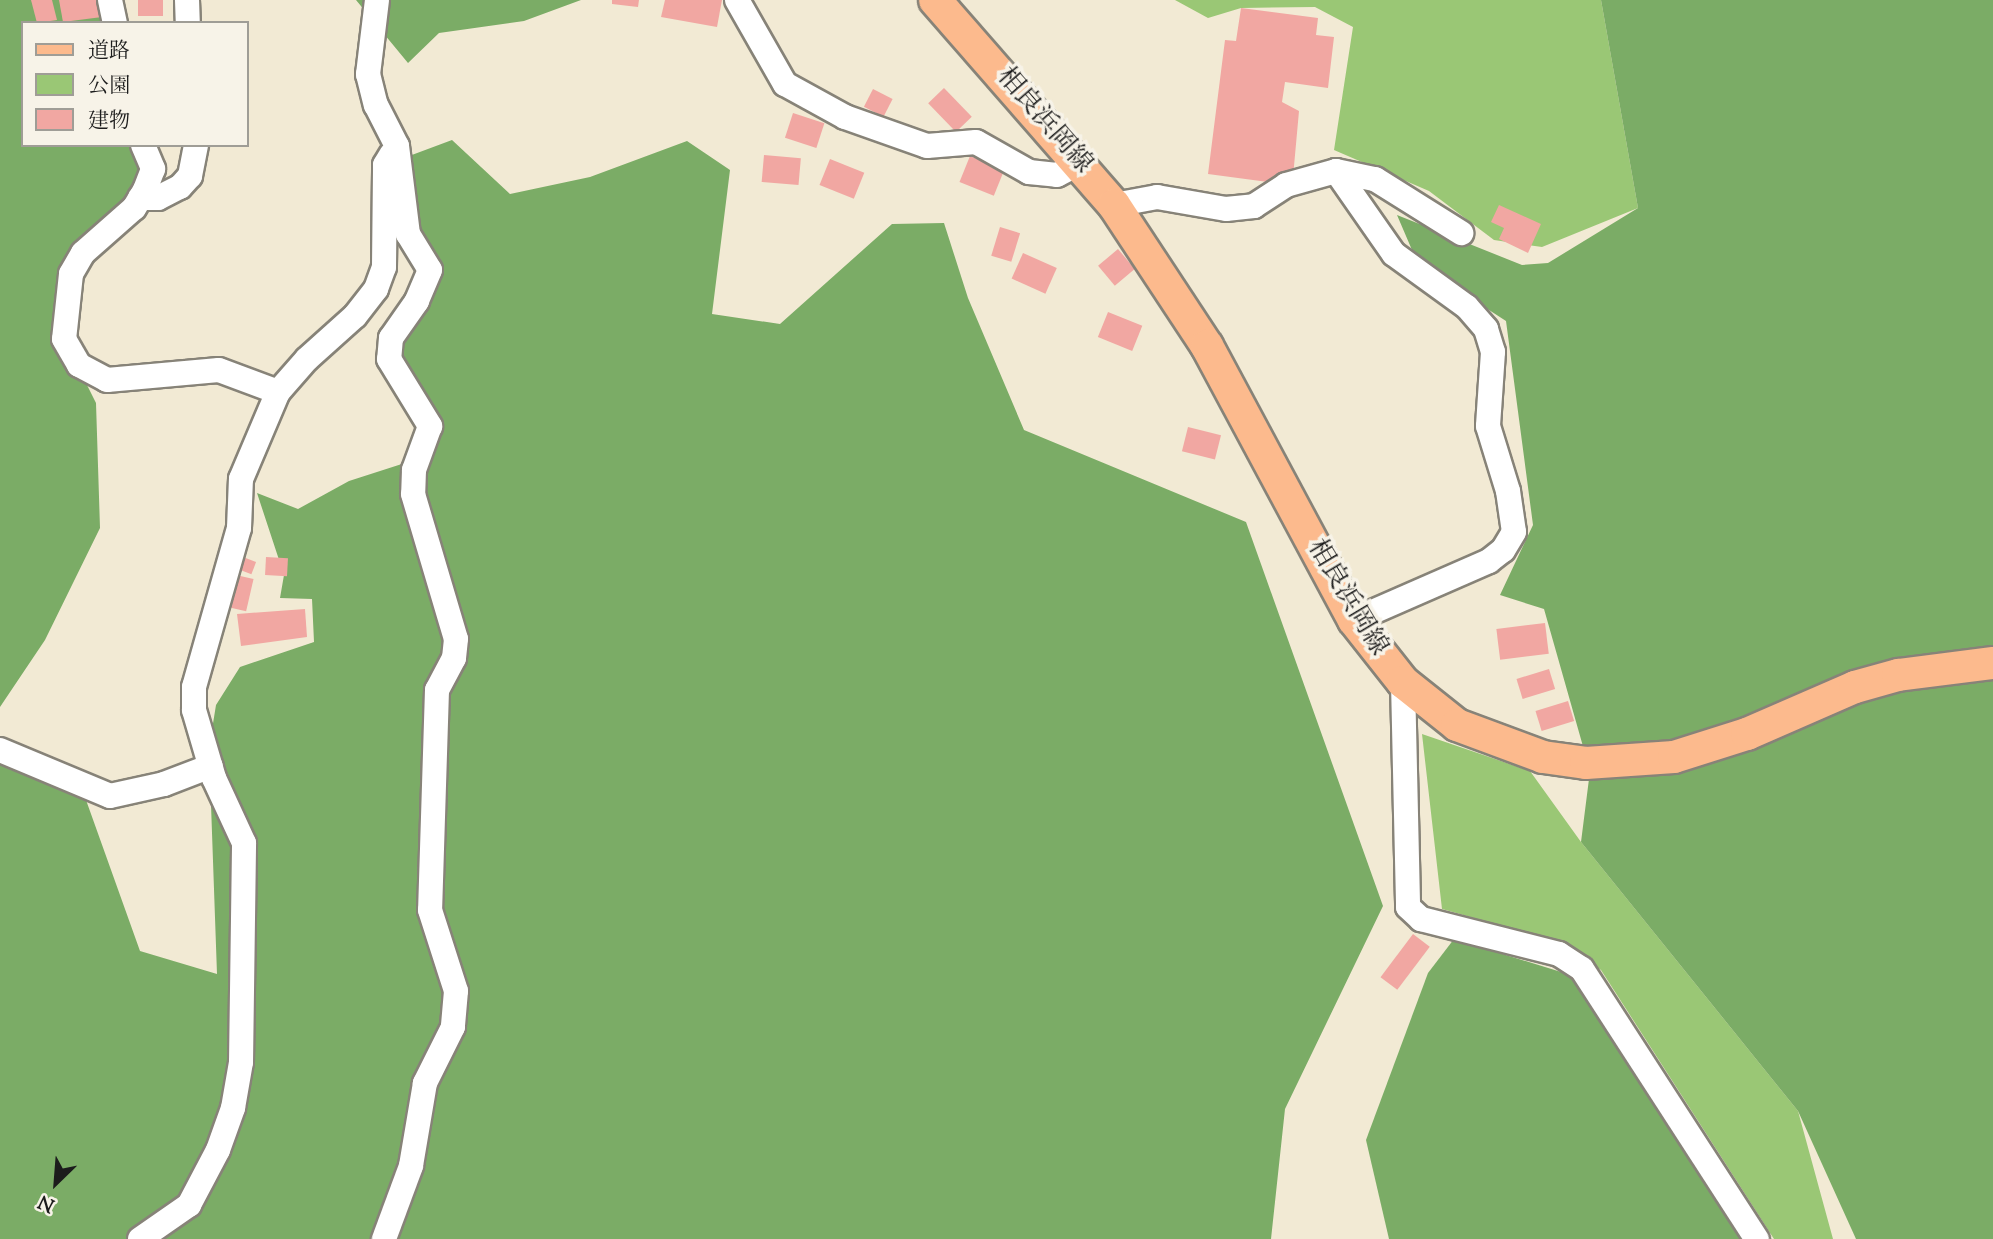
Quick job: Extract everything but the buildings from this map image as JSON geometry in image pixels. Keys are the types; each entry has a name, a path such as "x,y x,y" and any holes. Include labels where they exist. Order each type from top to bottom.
{"main road":[{"name":"相良浜岡線","path":"935,0 1081,162 1114,205 1208,346 1354,620 1403,682 1457,725 1511,748 1586,763 1674,758 1712,747 1855,687 1909,671 1993,663"}],"street":[{"path":"110,0 115,21"},
{"path":"187,0 188,21"},
{"path":"377,0 368,74 376,105 397,146 408,234 430,270 416,301 391,338 389,359 430,426 414,470 413,494 456,639 453,658 437,690 430,910 456,991 453,1027 425,1083 411,1166 384,1239"},
{"path":"737,0 785,84 845,117 927,146 976,142 1029,172 1057,175 1081,162"},
{"path":"140,1239 189,1205 226,1129 241,1062 244,843 211,766 194,710 194,687 240,528 242,479 278,392 307,359 355,316 376,289 384,267 385,165 397,146"},
{"path":"144,147 153,169 140,198 83,253 71,274 64,338 79,365 107,380 219,370 278,392"},
{"path":"140,198 159,198 180,187 190,176 196,147"},
{"path":"1336,171 1394,254 1467,306 1486,330 1493,352 1488,426 1508,491 1514,532 1503,550 1489,561 1354,620"},
{"path":"1114,205 1157,197 1226,209 1254,206 1286,185 1336,171 1375,179 1461,233"},
{"path":"1403,682 1408,907 1421,919 1559,954 1582,969 1757,1239"},
{"path":"0,750 110,796 164,784 211,766"}],"green space":[{"path":"0,0 111,0 112,21 21,21 21,147 136,147 153,169 63,268 64,339 96,403 100,528 45,640 0,707"},
{"path":"356,0 581,0 524,21 439,33 408,63"},
{"path":"1175,0 1601,0 1638,208 1542,247 1494,240 1429,191 1334,150 1353,27 1315,7 1241,8 1208,18"},
{"path":"1601,0 1993,0 1993,1239 1856,1239 1798,1111 1581,842 1590,771 1544,609 1500,595 1533,525 1506,321 1418,264 1397,215 1522,265 1548,263 1638,208"},
{"path":"452,140 510,194 590,177 687,141 730,170 712,314 780,324 892,224 944,223 968,298 1024,430 1246,522 1383,906 1285,1109 1271,1239 0,1239 0,750 81,786 140,951 217,974 209,748 216,705 240,667 314,642 312,599 280,598 284,575 257,493 298,509 349,481 408,462 427,544 425,450 391,338 430,269 385,165"},
{"path":"1422,734 1530,771 1581,842 1798,1111 1833,1239 1774,1239 1601,970 1560,942 1442,909"},
{"path":"1454,939 1574,976 1743,1239 1389,1239 1366,1140 1428,973"}]}
